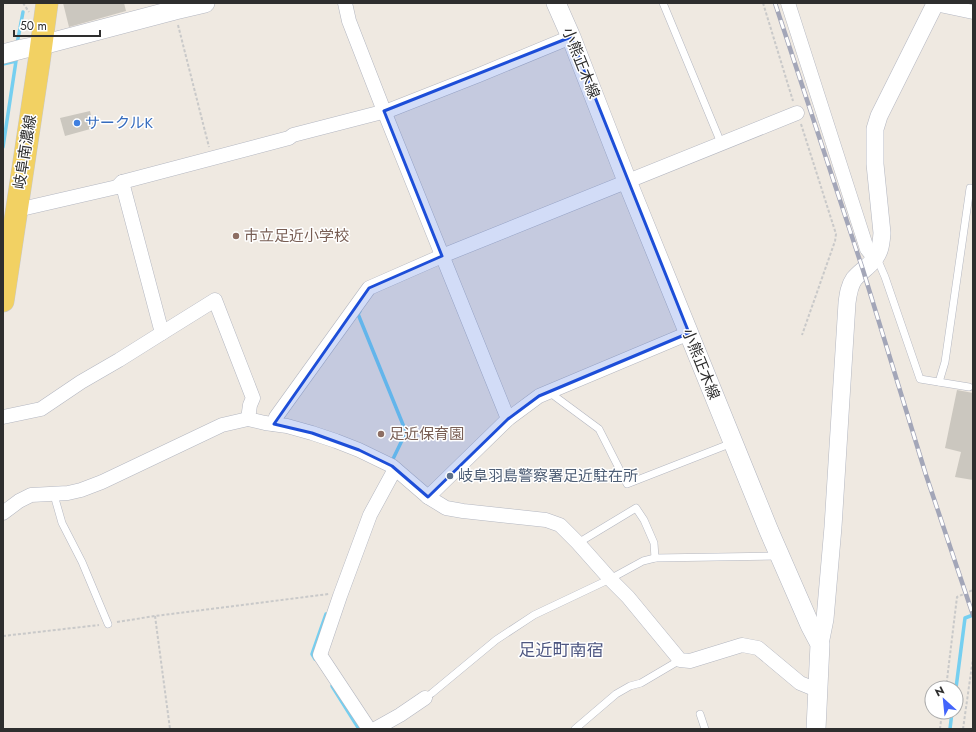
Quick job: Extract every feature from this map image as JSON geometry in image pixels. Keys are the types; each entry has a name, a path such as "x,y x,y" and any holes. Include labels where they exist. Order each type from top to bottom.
{"main road":[{"name":"岐阜南濃線","path":"3,301 47,3"},
{"path":"3,54 205,3"},
{"name":"小熊正木線","path":"556,3 779,556 820,644"},
{"path":"816,729 820,644"}],"street":[{"path":"345,3 349,22 508,419"},
{"path":"788,3 867,249 875,257"},
{"path":"820,644 825,619 833,527 847,303 849,290 854,280 871,264 880,250 882,233 875,164 875,129 879,116 935,3 973,12"},
{"path":"17,210 117,187 122,182 390,110 571,37"},
{"path":"274,424 276,417 369,288 442,256 797,113"},
{"path":"122,182 162,333"},
{"path":"3,418 41,409 81,382 215,300 253,398 250,404 248,419"},
{"path":"428,497 508,419 539,396 689,333"},
{"path":"3,513 19,501 31,495 54,495 68,493 102,482 228,423 248,419 274,424 312,433 336,441 392,466 428,497 446,508 546,520 560,525 628,597 680,660 690,661 742,645 758,648 800,683 817,690"},
{"path":"369,729 320,655 370,515 395,469"},
{"path":"375,729 400,715 425,698"}],"lane":[{"path":"663,3 720,143"},
{"path":"939,382 945,362 970,188"},
{"path":"875,257 885,277 920,379 969,386"},
{"path":"549,392 599,429 627,484 734,443"},
{"path":"54,495 62,523 82,562 108,624"},
{"path":"578,543 636,508 644,520 654,543 656,558"},
{"path":"425,698 496,640 534,615 610,579 643,561 656,558 779,556"},
{"path":"575,729 616,694 630,686 641,683 680,660"},
{"path":"700,714 705,729"}],"path":[{"path":"763,3 836,234 836,242 802,335"},
{"path":"175,10 212,158"},
{"path":"947,680 957,597 973,590"},
{"path":"3,636 108,624 155,616 329,594 340,596"},
{"path":"155,616 170,729"},
{"path":"963,729 973,658"}],"highlighted area":[{"path":"571,37 689,333 539,396 508,419 428,497 392,466 359,450 312,433 274,424 369,288 442,256 384,111"}],"building":[{"path":"63,3 124,3 126,11 69,27"},
{"name":"サークルK","path":"90,111 94,128 65,136 60,118"},
{"path":"957,390 973,393 973,480 955,477 961,452 945,448"}],"waterway":[{"path":"17,44 23,12"},
{"path":"3,64 16,61 3,147"},
{"path":"360,311 358,314 406,432 393,459"},
{"path":"315,659 312,654 326,614"},
{"path":"957,680 965,618 973,615"},
{"path":"332,686 359,729"},
{"path":"950,729 951,720"}],"railway":[{"path":"775,3 863,270 926,475 973,615"}],"place":[{"name":"サークルK","path":"77,123"},
{"name":"市立足近小学校","path":"236,236"},
{"name":"足近保育園","path":"381,434"},
{"name":"岐阜羽島警察署足近駐在所","path":"450,476"}],"district":[{"name":"足近町南宿","path":"561,650"}]}
